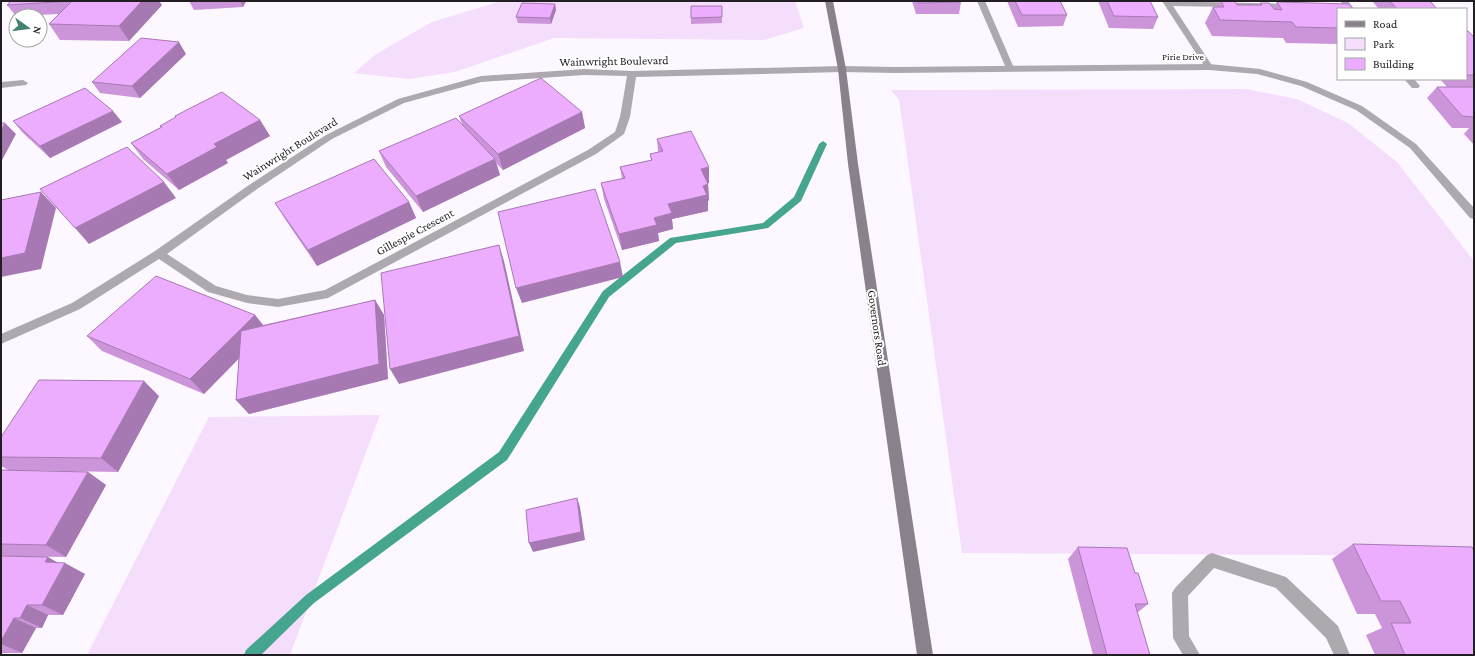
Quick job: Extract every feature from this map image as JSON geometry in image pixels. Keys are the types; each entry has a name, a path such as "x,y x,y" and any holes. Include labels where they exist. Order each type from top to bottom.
{"main road":[{"name":"Governors Road","path":"829,1 842,69 854,172 925,655"}],"street":[{"path":"981,1 1010,68"},
{"path":"1166,2 1302,6"},
{"path":"1166,2 1209,67"},
{"name":"Pirie Drive","path":"842,69 895,70 1209,67 1257,71 1304,84 1359,108 1413,146 1474,215"},
{"name":"Wainwright Boulevard","path":"1,340 76,306 159,254 252,187 330,137 401,101 482,79 584,72 632,74 842,69"},
{"name":"Gillespie Crescent","path":"159,254 212,289 247,299 278,303 328,294 592,152 619,134 625,117 632,74"},
{"path":"1,85 23,83"},
{"path":"1192,655 1181,638 1180,593 1212,560 1281,582 1332,632 1342,655"}],"green space":[{"path":"501,1 795,1 804,28 764,40 554,38 455,72 409,79 354,73 376,54 432,22"},
{"path":"1246,89 1297,99 1348,123 1397,162 1474,261 1474,556 962,553 901,113 899,100 891,90"},
{"path":"380,415 290,655 87,655 209,417"}],"building":[{"path":"11,1 72,1 7,5"},
{"path":"72,1 142,1 119,26 49,24"},
{"path":"917,1 961,1 961,2 918,3"},
{"path":"1015,1 1060,1 1067,15 1022,15"},
{"path":"1107,1 1150,1 1158,17 1114,16"},
{"path":"1221,1 1234,1 1237,5 1262,5 1260,3 1269,3 1274,9 1282,10 1277,2 1349,4 1352,8 1337,8 1337,28 1296,27 1292,22 1220,20 1213,7 1224,7"},
{"path":"1390,1 1430,1 1436,8 1396,8"},
{"path":"522,3 555,4 550,18 516,17"},
{"path":"691,6 722,6 722,17 691,18"},
{"path":"1467,30 1474,37 1474,75 1467,75"},
{"path":"141,38 179,42 132,86 92,82"},
{"path":"541,78 582,112 498,154 459,116"},
{"path":"1437,87 1474,87 1474,117 1462,116"},
{"path":"85,88 113,111 40,146 13,121"},
{"path":"222,92 260,120 214,144 217,147 167,174 131,143 162,127 160,126 176,117 175,116"},
{"path":"456,118 495,159 416,196 379,151"},
{"path":"1,123 5,123 1,131"},
{"path":"691,131 709,167 701,169 708,184 703,186 707,195 668,204 672,213 654,218 657,225 619,234 601,183 625,178 620,167 652,160 650,154 663,151 657,139"},
{"path":"127,147 164,182 75,228 40,189"},
{"path":"374,159 409,202 308,250 275,203"},
{"path":"595,189 620,262 516,288 498,212"},
{"path":"41,192 25,253 1,258 1,200"},
{"path":"499,245 519,336 390,369 381,273"},
{"path":"156,276 255,315 190,379 87,336"},
{"path":"375,300 379,364 236,400 241,331"},
{"path":"39,380 144,381 101,458 1,457 1,437"},
{"path":"1,470 88,472 46,545 1,544"},
{"path":"577,498 581,532 529,543 526,510"},
{"path":"1353,544 1472,547 1474,551 1474,655 1405,655 1391,623 1411,623 1400,601 1381,601"},
{"path":"1078,547 1127,548 1135,573 1138,573 1148,604 1135,604 1150,655 1107,655"},
{"path":"1,556 48,557 45,562 65,563 42,605 27,605 20,618 14,618 1,641"}],"waterway":[{"path":"251,655 310,599 503,456 606,294 673,240 765,226 798,199 823,144"}]}
